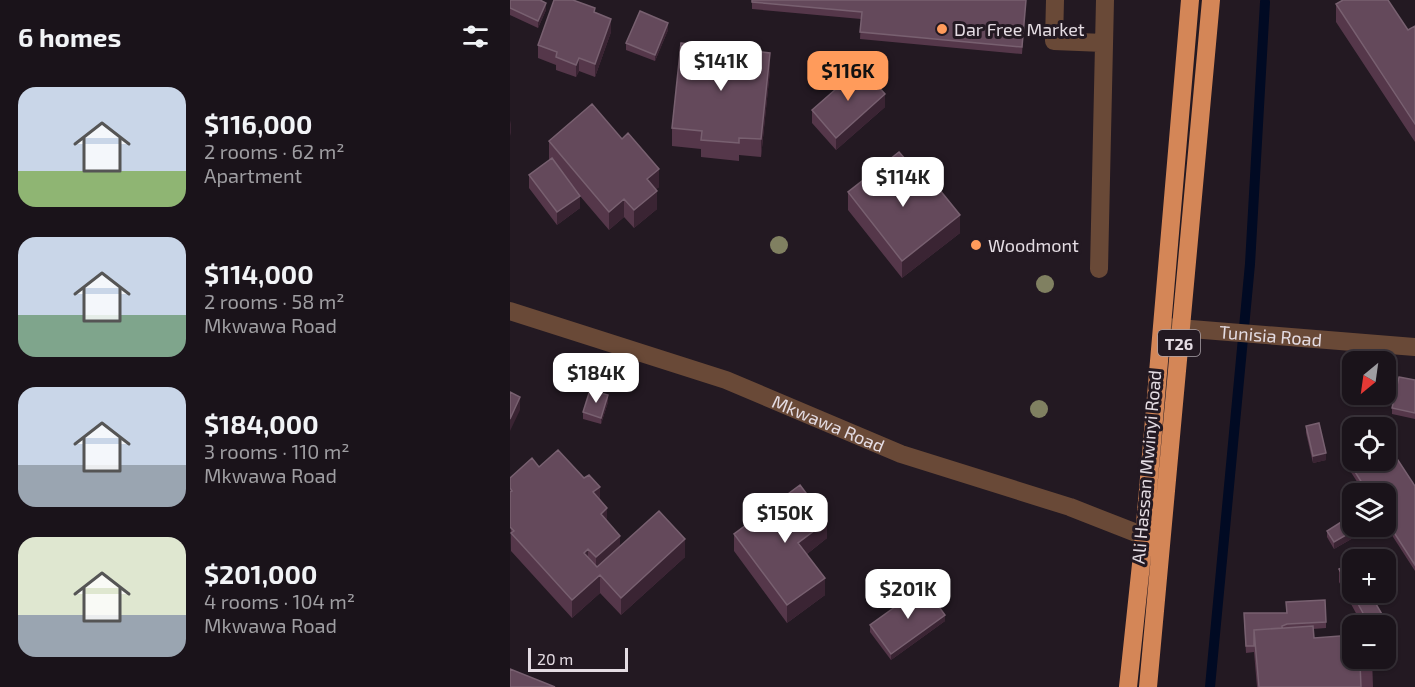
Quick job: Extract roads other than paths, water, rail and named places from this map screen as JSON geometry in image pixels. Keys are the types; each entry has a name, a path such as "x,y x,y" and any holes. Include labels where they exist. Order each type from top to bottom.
{"highway":[{"name":"Ali Hassan Mwinyi Road","path":"1128,687 1144,536 1190,0"},
{"name":"Ali Hassan Mwinyi Road","path":"1148,687 1211,0"}],"street":[{"path":"1055,0 1054,41 1104,43"},
{"path":"1099,269 1105,0"},
{"name":"Mkwawa Road","path":"510,311 726,380 901,454 1070,507 1144,536"},
{"name":"Tunisia Road","path":"1162,327 1415,347"}],"waterway":[{"path":"1210,687 1250,264 1265,2"}],"place":[{"name":"Dar Free Market","path":"942,29"},
{"name":"Woodmont","path":"976,245"}]}
